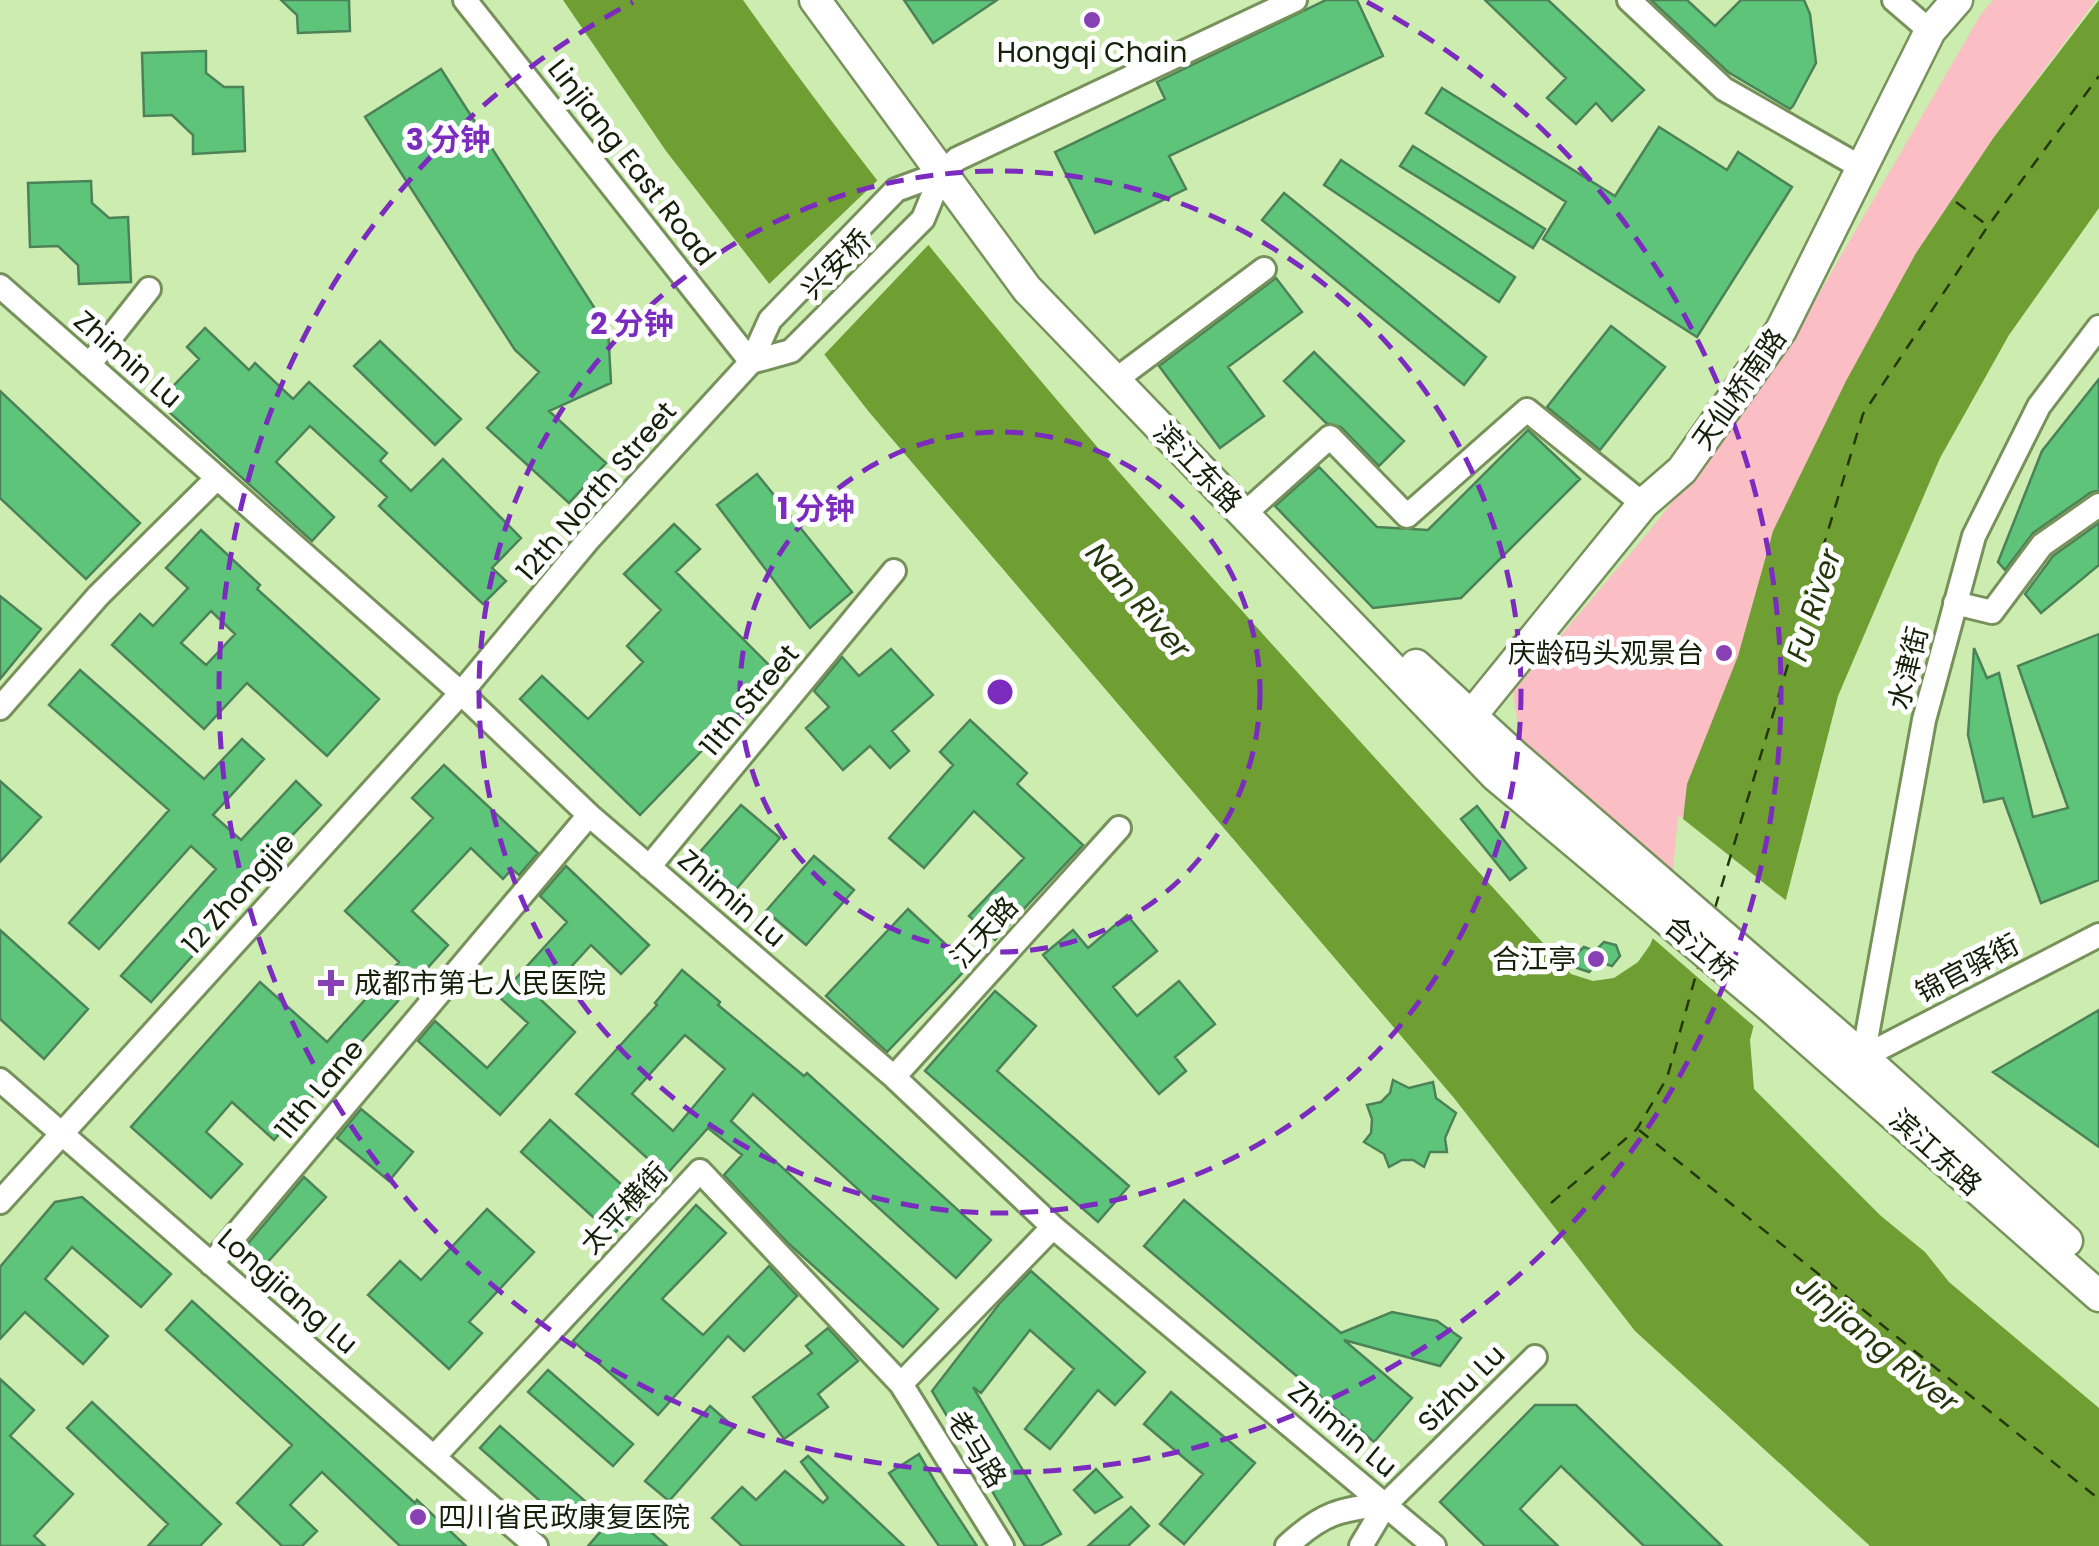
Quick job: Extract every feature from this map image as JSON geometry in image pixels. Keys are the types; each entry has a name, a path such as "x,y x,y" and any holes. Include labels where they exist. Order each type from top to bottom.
{"main road":[{"name":"滨江东路","path":"815,0 1036,271 1126,372 1251,508 1464,726"},
{"name":"滨江东路","path":"840,0 1027,290 1464,726 1634,876"},
{"name":"天仙桥南路","path":"1464,726 1643,504 1682,470 1781,330 1930,31 1957,0"},
{"name":"合江桥","path":"1634,876 1775,996"},
{"name":"滨江东路","path":"1775,996 1863,1057 2099,1270"},
{"name":"滨江东路","path":"1775,996 2099,1296"}],"street":[{"name":"Linjiang East Road","path":"465,0 751,362"},
{"path":"751,362 770,320 896,190 1295,0"},
{"path":"1629,0 1724,89 1864,169"},
{"path":"1894,0 1930,31"},
{"name":"兴安桥","path":"751,362 790,351 923,219 950,166"},
{"path":"1126,372 1264,269"},
{"name":"Zhimin Lu","path":"0,286 461,693 589,815 894,1077 1053,1226 1434,1546"},
{"path":"89,365 148,289"},
{"name":"水津街","path":"1863,1057 1924,720 1974,536 2039,406 2099,327"},
{"name":"12th North Street","path":"461,693 589,539 751,362"},
{"path":"1251,508 1330,437 1407,516 1527,410 1643,504"},
{"path":"0,708 98,596 217,478"},
{"path":"1956,603 1992,612 2042,544 2099,506"},
{"name":"11th Street","path":"649,867 894,572"},
{"name":"12 Zhongjie","path":"0,1202 461,693"},
{"name":"11th Lane","path":"210,1264 589,815"},
{"name":"江天路","path":"894,1077 1119,828"},
{"name":"锦官驿街","path":"1863,1057 2099,934"},
{"name":"Longjiang Lu","path":"0,1080 536,1546"},
{"name":"太平横街","path":"434,1456 700,1171 900,1384"},
{"path":"900,1384 1053,1226"},
{"name":"Sizhu Lu","path":"1361,1546 1386,1504 1536,1357"},
{"name":"老马路","path":"900,1384 1002,1546"},
{"path":"1287,1546 1309,1525 1332,1512 1386,1504"}],"shaded area":[{"path":"1993,0 2096,0 1994,137 1916,253 1773,531 1676,883 1523,759 1513,692 1656,523 1777,366 1981,14"}],"water":[{"path":"563,0 743,0 936,255 1038,378 1249,619 1571,974 1593,981 1614,978 1638,962 1650,945 1676,883 1687,784 1738,656 1773,531 1846,381 1916,253 1994,137 2099,0 2099,208 2009,335 1940,458 1838,696 1750,1040 1754,1089 1881,1216 1925,1252 1949,1282 2099,1408 2099,1546 1870,1546 1635,1331 1454,1098 869,412 666,151"}],"pier":[{"path":"882,176 933,240 821,358 766,287"},
{"path":"1678,815 1788,902 1757,1029 1649,935 1672,882"}],"building":[{"path":"281,0 349,0 350,31 298,33 297,15"},
{"path":"904,0 997,0 933,43"},
{"path":"1326,0 1357,0 1383,56 1169,156 1186,189 1095,233 1055,152 1165,99 1157,82"},
{"path":"1485,0 1548,0 1644,90 1612,121 1596,103 1576,124 1547,98 1566,78"},
{"path":"1651,0 1687,0 1715,26 1741,0 1804,0 1810,14 1816,63 1793,106 1790,109 1728,72"},
{"path":"206,51 206,73 224,87 243,87 245,151 193,154 193,135 172,115 144,116 142,53"},
{"path":"441,69 608,329 611,383 549,411 606,463 569,503 487,428 539,372 515,350 365,117"},
{"path":"1442,88 1615,196 1659,127 1727,170 1738,152 1792,187 1697,337 1543,239 1566,202 1426,113"},
{"path":"1413,146 1545,229 1533,248 1400,166"},
{"path":"1341,160 1515,277 1499,302 1324,185"},
{"path":"91,181 92,203 109,218 128,217 131,282 79,284 78,265 58,246 30,247 28,183"},
{"path":"1284,193 1486,357 1464,385 1262,220"},
{"path":"1276,278 1302,312 1228,367 1264,416 1220,448 1159,366"},
{"path":"1611,326 1665,367 1600,450 1547,407"},
{"path":"205,328 249,370 255,363 293,399 309,382 387,453 380,461 411,491 443,459 521,538 492,568 506,581 483,604 379,506 387,497 310,426 276,462 334,517 312,541 158,402 199,359 187,347"},
{"path":"380,341 461,419 435,445 354,366"},
{"path":"1314,352 1404,441 1379,466 1341,427 1326,423 1284,381"},
{"path":"2099,379 2099,490 2033,533 2005,570 1998,562 2042,451"},
{"path":"0,391 140,523 86,579 0,498"},
{"path":"1528,430 1580,479 1461,598 1373,608 1275,506 1319,467 1377,527 1428,530"},
{"path":"757,474 852,592 810,628 717,505"},
{"path":"2099,523 2099,565 2041,613 2025,594 2053,556"},
{"path":"674,524 700,549 676,572 773,669 738,704 742,709 640,815 520,699 542,676 588,719 643,662 627,646 661,610 624,574"},
{"path":"201,530 260,585 257,589 379,699 327,756 247,683 204,729 112,645 140,614 153,626 188,588 166,568","holes":["211,611 235,634 206,665 181,643"]},
{"path":"0,596 41,629 0,679"},
{"path":"2099,634 2099,880 2041,903 2003,798 1984,802 1968,735 1974,648 1987,678 1999,673 2033,817 2068,808 2018,666"},
{"path":"891,649 933,695 892,731 909,751 890,768 870,746 843,770 806,728 829,707 814,691 842,657 859,676"},
{"path":"80,670 204,779 242,739 264,759 213,815 241,840 296,781 321,805 223,908 230,914 151,1002 121,976 216,869 191,846 99,949 69,923 169,810 49,705"},
{"path":"970,720 1027,773 1017,784 1083,845 995,940 969,916 1024,858 974,811 924,868 889,838 953,765 940,752"},
{"path":"444,765 538,853 519,875 512,869 503,879 471,848 412,911 448,945 274,1140 232,1102 206,1132 242,1164 211,1198 131,1127 260,982 327,1042 399,962 345,911 433,818 412,798"},
{"path":"0,781 41,817 0,862"},
{"path":"741,805 780,838 732,894 693,860"},
{"path":"1477,806 1526,868 1510,880 1461,819"},
{"path":"814,856 854,890 806,945 766,911"},
{"path":"566,866 649,945 621,974 591,945 541,1000 575,1032 500,1115 418,1041 435,1021 487,1068 528,1023 499,997 567,922 540,896"},
{"path":"908,909 969,966 887,1052 826,996"},
{"path":"1127,915 1157,951 1113,987 1137,1016 1179,981 1215,1024 1175,1057 1186,1071 1159,1094 1043,955 1073,930 1088,948"},
{"path":"0,930 88,1009 44,1059 0,1019"},
{"name":"合江亭","path":"1604,942 1616,945 1620,956 1612,966 1599,962 1589,972 1577,968 1574,956 1584,947 1595,951"},
{"path":"682,970 804,1076 807,1073 991,1240 956,1278 753,1094 731,1121 938,1309 903,1347 788,1243 724,1175 742,1155 708,1128 666,1175 576,1094","holes":["685,1035 725,1069 673,1131 632,1094"]},
{"path":"995,991 1036,1026 997,1071 1129,1186 1098,1222 925,1071"},
{"path":"2099,1010 2099,1147 1993,1072"},
{"path":"1393,1080 1409,1088 1433,1082 1436,1098 1456,1113 1445,1138 1447,1152 1430,1152 1424,1167 1413,1160 1402,1160 1389,1167 1384,1154 1364,1142 1371,1133 1367,1105 1381,1102 1390,1093"},
{"path":"361,1109 413,1152 389,1181 337,1138"},
{"path":"550,1120 642,1203 613,1235 521,1152"},
{"path":"304,1177 326,1197 265,1265 245,1247"},
{"path":"82,1197 171,1274 141,1307 72,1247 45,1279 108,1336 83,1364 25,1312 0,1339 0,1267 55,1202"},
{"path":"1184,1200 1341,1333 1392,1312 1437,1321 1461,1338 1440,1366 1344,1340 1412,1398 1374,1442 1144,1246"},
{"path":"696,1205 726,1233 662,1299 703,1335 769,1266 797,1296 744,1351 728,1336 658,1415 573,1341"},
{"path":"487,1209 534,1252 469,1322 482,1333 449,1369 368,1295 400,1261 421,1280"},
{"path":"1031,1271 1145,1372 1115,1405 1098,1390 1050,1449 1025,1429 1074,1369 1030,1330 981,1393 973,1387 1061,1534 1040,1546 1025,1546 932,1391 1000,1303"},
{"path":"192,1301 466,1546 400,1546 322,1472 290,1505 317,1531 302,1546 282,1546 237,1503 292,1445 166,1330"},
{"path":"828,1328 858,1361 818,1394 828,1407 784,1439 753,1397 812,1353 806,1346"},
{"path":"548,1370 633,1444 613,1466 528,1392"},
{"path":"0,1379 34,1410 10,1436 73,1494 34,1536 45,1546 0,1546"},
{"path":"1171,1392 1255,1463 1184,1544 1160,1524 1203,1474 1144,1424"},
{"path":"92,1402 221,1524 200,1546 148,1546 168,1524 67,1428"},
{"path":"1535,1405 1576,1405 1722,1546 1644,1546 1561,1466 1520,1509 1558,1546 1485,1546 1440,1502"},
{"path":"710,1406 734,1427 669,1501 645,1481"},
{"path":"500,1426 585,1501 565,1523 480,1448"},
{"path":"919,1454 977,1546 939,1546 889,1473"},
{"path":"808,1456 904,1546 742,1546 712,1518 742,1487 756,1500 785,1471 823,1503 828,1498 801,1462"},
{"path":"1096,1469 1122,1497 1095,1513 1074,1490"},
{"path":"622,1507 667,1546 588,1546"},
{"path":"1131,1507 1149,1526 1128,1546 1088,1546"}],"ferry route":[{"path":"1715,908 1863,414 1988,226 2099,76"},
{"path":"1956,202 1987,225"},
{"path":"1551,1203 1637,1129 1667,1078 1699,964"},
{"path":"1639,1130 2099,1499"}],"place":[{"name":"Hongqi Chain","path":"1092,20"},
{"name":"庆龄码头观景台","path":"1724,653"},
{"name":"合江亭","path":"1596,959"},
{"name":"成都市第七人民医院","path":"331,983"},
{"name":"四川省民政康复医院","path":"418,1517"}],"water label":[{"name":"Nan River","path":"1138,601"},
{"name":"Fu River","path":"1814,605"},
{"name":"Jinjiang River","path":"1877,1344"}]}
